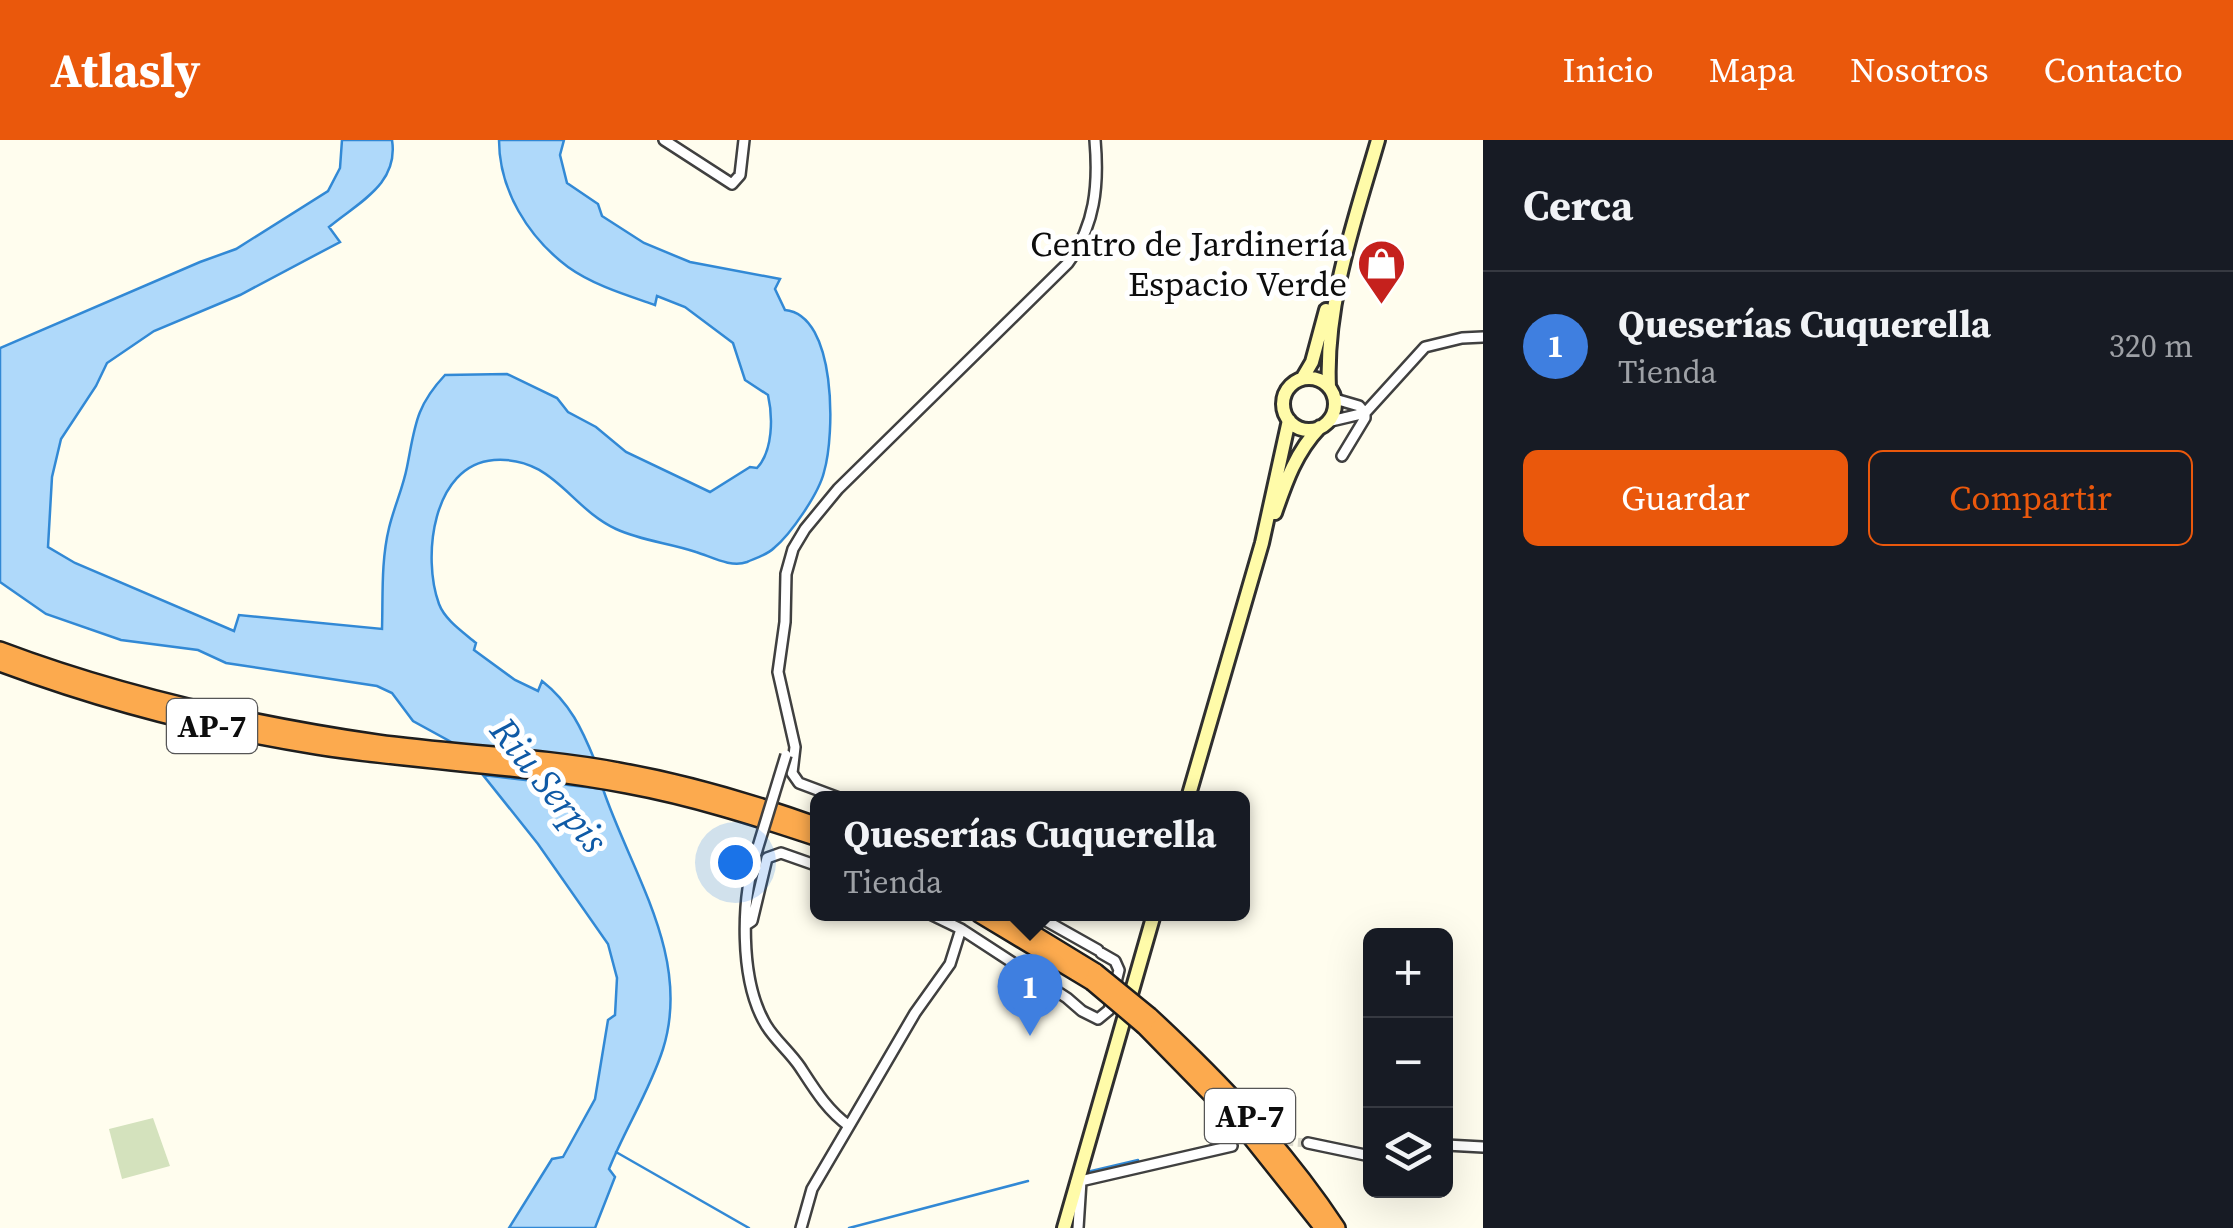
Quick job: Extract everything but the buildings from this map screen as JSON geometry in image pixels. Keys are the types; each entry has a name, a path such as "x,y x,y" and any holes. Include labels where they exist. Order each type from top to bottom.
{"highway":[{"name":"AP-7","path":"0,650 88,681 202,711 430,755"},
{"name":"AP-7","path":"0,663 78,690 199,723 311,745 568,770 620,771 810,824"},
{"name":"AP-7","path":"568,770 711,804 810,835"},
{"name":"AP-7","path":"992,921 1094,977"},
{"name":"AP-7","path":"1011,921 1094,977 1250,1115 1282,1151 1337,1228"},
{"name":"AP-7","path":"1147,1021 1241,1126 1324,1228"}],"main road":[{"path":"1262,543 1289,472 1335,407 1328,349 1343,266 1378,140"},
{"path":"1302,379 1312,362 1329,299 1343,266"},
{"path":"1324,425 1304,429 1290,420 1285,413 1284,396 1302,379 1317,379 1332,393"},
{"path":"1190,791 1262,543 1290,420"},
{"path":"1063,1225 1079,1182 1152,921"}],"street":[{"path":"664,140 732,184 740,175 744,140"},
{"path":"821,791 795,780 794,747 778,666 785,622 786,574 792,550 804,529 838,489 1068,263 1087,232 1095,205 1095,140"},
{"path":"1324,425 1378,401 1425,347 1483,337"},
{"path":"1332,393 1359,411"},
{"path":"1342,456 1359,426 1359,411"},
{"path":"788,729 786,755 748,879 750,972 765,1024 829,1110 849,1126"},
{"path":"746,925 752,921 767,858 781,854 810,863"},
{"path":"945,921 1098,1019 1109,1010 1119,970 1100,952 1046,921"},
{"path":"801,1228 812,1189 915,1014 950,964 962,929"},
{"path":"1308,1143 1363,1155"},
{"path":"1453,1145 1483,1147"},
{"path":"1078,1228 1079,1182 1232,1146"}],"green space":[{"path":"153,1118 170,1166 122,1179 109,1129"}],"water":[{"path":"342,140 392,140 393,155 374,191 329,227 340,242 240,295 154,331 107,363 61,439 52,477 48,547 75,563 234,631 239,615 382,629 389,528 418,418 445,375 507,374 557,398 568,412 596,427 626,452 710,492 750,467 757,468 766,453 770,433 768,395 745,380 733,343 685,307 657,296 655,305 610,289 568,267 540,242 518,211 504,177 499,140 564,140 560,155 567,183 598,204 602,216 644,243 690,262 780,279 775,289 785,310 802,317 815,332 823,354 830,406 828,455 810,502 774,548 741,563 722,561 616,529 546,474 514,461 494,460 473,466 457,478 445,496 437,517 432,563 442,610 476,643 474,650 515,680 538,691 542,681 552,689 574,717 595,761 455,744 413,721 392,693 377,686 226,663 198,650 121,640 46,614 0,582 0,348 236,249 328,191 340,168"},
{"name":"Riu Serpis","path":"483,775 603,789 664,948 670,981 670,1015 663,1049 609,1169 615,1177 595,1228 509,1228 552,1159 563,1157 595,1099 608,1020 615,1015 617,978 608,944 538,844"}],"waterway":[{"path":"616,1152 749,1228"},
{"path":"1087,1172 1138,1160"},
{"path":"849,1228 1028,1181"}],"tunnel":[{"path":"1271,1140 1308,1143"}],"place":[{"name":"Centro de Jardinería Espacio Verde","path":"1382,306"},
{"name":"Queserías Cuquerella","path":"1030,1036"}]}
